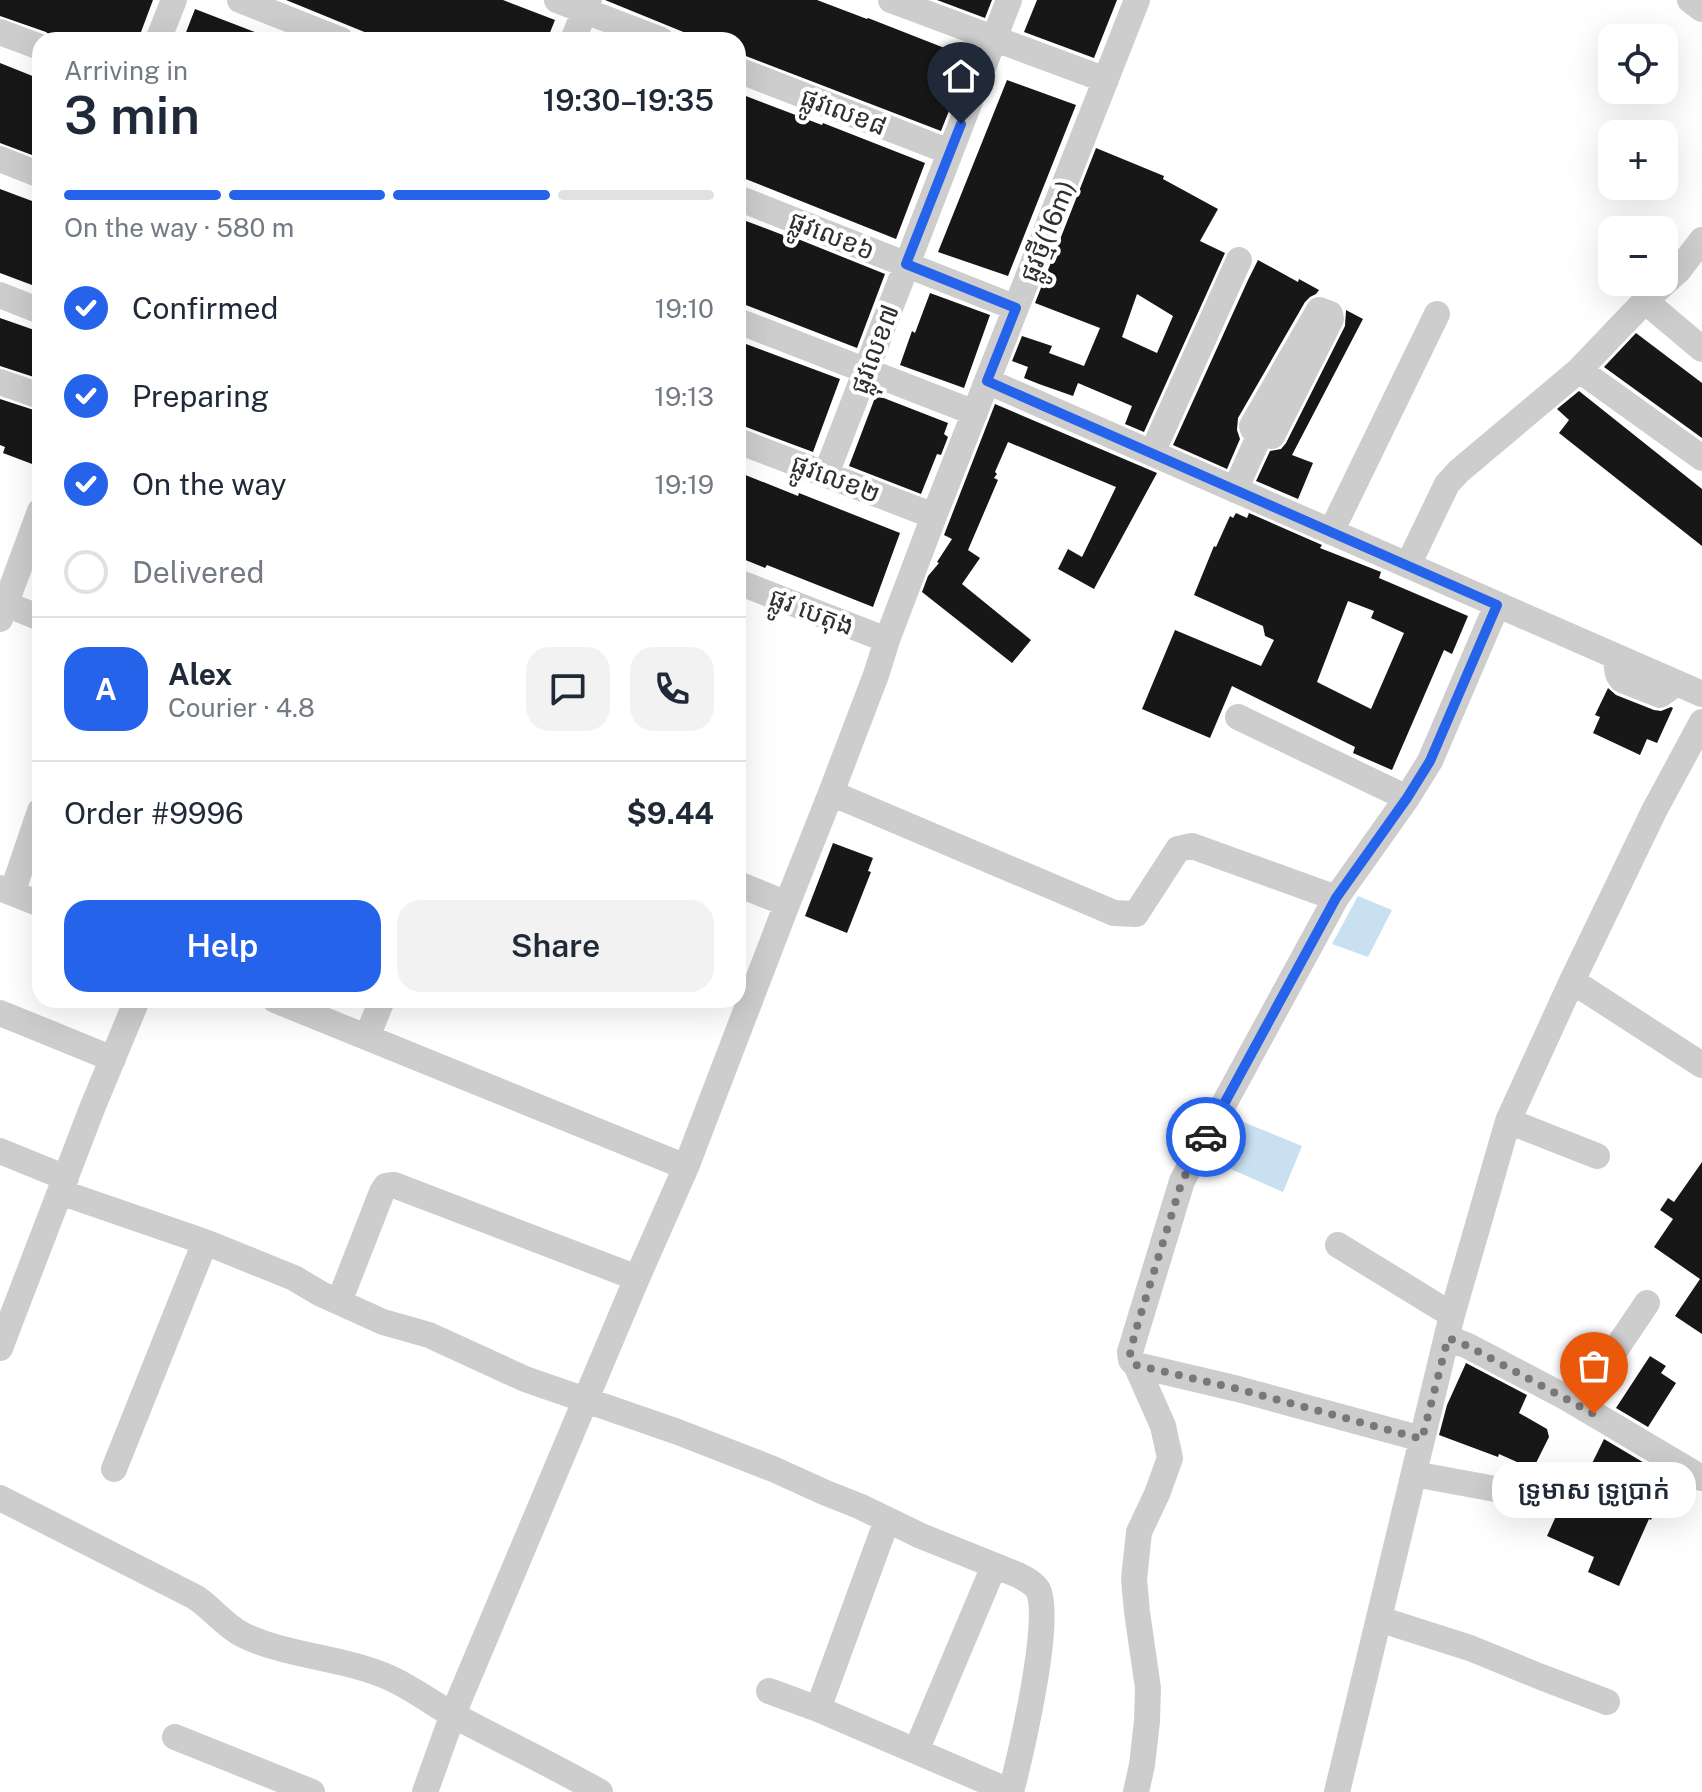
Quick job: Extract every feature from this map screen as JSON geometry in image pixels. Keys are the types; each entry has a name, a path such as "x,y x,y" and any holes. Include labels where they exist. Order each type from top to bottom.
{"street":[{"path":"161,32 174,0"},
{"path":"240,0 321,32"},
{"path":"557,0 587,5 644,32"},
{"path":"891,0 1106,80"},
{"name":"ផ្លុវលេខ៧","path":"826,474 1009,0"},
{"name":"ផ្លូវថ្មី(16m)","path":"425,1792 453,1714 686,1167 876,675 934,516 1137,0"},
{"path":"1690,0 1702,9"},
{"path":"576,32 587,5"},
{"path":"0,32 32,44"},
{"name":"ផ្លូវលេខ៨","path":"746,73 950,152"},
{"path":"0,159 32,172"},
{"name":"ផ្លូវលេខ៦","path":"746,201 1016,308"},
{"path":"1408,565 1447,484 1578,371 1678,271 1702,240"},
{"path":"1152,453 1239,260"},
{"path":"0,295 32,308"},
{"path":"1645,301 1702,349"},
{"path":"1331,532 1437,314"},
{"path":"746,324 975,413"},
{"path":"1578,371 1702,458"},
{"path":"987,381 1702,694"},
{"path":"0,382 32,393"},
{"path":"1235,490 1261,432"},
{"name":"ផ្លូវលេខ២","path":"746,444 934,516"},
{"path":"32,533 3,611 32,616"},
{"name":"ផ្លូវ បេតុង","path":"746,585 887,640"},
{"path":"1136,1792 1142,1765 1148,1688 1134,1579 1139,1532 1170,1458 1163,1426 1130,1352 1182,1181 1336,898 1430,761 1497,605"},
{"path":"1238,717 1407,798"},
{"path":"1337,1792 1450,1326 1508,1121 1654,811 1702,722"},
{"path":"831,793 1114,913 1136,914 1178,849 1192,846 1336,898"},
{"path":"32,830 6,891 32,901"},
{"path":"746,887 787,904"},
{"path":"1572,981 1702,1065"},
{"path":"0,1348 134,1008"},
{"path":"295,1008 686,1167"},
{"path":"367,1037 379,1008"},
{"path":"0,1013 113,1059"},
{"path":"1508,1121 1597,1156"},
{"path":"0,1151 63,1185 294,1278 383,1322 429,1335 525,1379 773,1469 921,1536 1018,1575 1037,1588 1042,1606 1042,1634 1022,1749 1011,1792 769,1691"},
{"path":"339,1302 382,1192 386,1186 394,1185 637,1278"},
{"path":"114,1469 205,1242"},
{"path":"1338,1245 1450,1326 1468,1346 1567,1398 1702,1478"},
{"path":"1567,1398 1579,1383 1602,1366 1647,1303"},
{"path":"1136,1365 1422,1439"},
{"path":"1414,1474 1528,1495"},
{"path":"0,1498 195,1597 227,1625 244,1635 280,1648 379,1674 600,1792"},
{"path":"818,1709 887,1520"},
{"path":"916,1751 994,1566"},
{"path":"1379,1619 1470,1648 1607,1702"},
{"path":"175,1737 312,1792"}],"water":[{"path":"1358,896 1392,910 1368,957 1332,944"},
{"path":"1226,1115 1302,1146 1283,1192 1206,1158"}],"building":[{"path":"0,0 153,0 141,32 46,32 0,16"},
{"path":"286,0 503,0 555,20 550,32 364,32"},
{"path":"605,0 817,0 970,58 941,131 746,56 746,32 683,32"},
{"path":"937,0 992,0 985,18"},
{"path":"1037,0 1117,0 1094,58 1024,32"},
{"path":"195,9 255,32 186,32"},
{"path":"0,63 32,76 32,155 0,143"},
{"path":"1007,80 1076,105 1008,276 938,252"},
{"path":"746,96 925,163 896,239 746,179"},
{"path":"1096,148 1164,176 1163,179 1218,209 1200,241 1225,253 1144,432 1125,424 1132,406 1078,383 1073,396 1024,378 1028,367 1012,361 1022,336 1052,346 1049,353 1084,366 1100,328 1035,303","holes":["1137,294 1173,316 1157,353 1122,337"]},
{"path":"0,189 32,201 32,285 0,273"},
{"path":"746,221 885,274 857,348 746,305"},
{"path":"1258,260 1319,290 1305,302 1238,418 1240,439 1227,469 1173,445"},
{"path":"930,293 990,315 964,388 900,365"},
{"path":"1346,310 1363,319 1292,455 1313,463 1298,499 1256,481 1270,451 1281,449 1286,443 1345,326"},
{"path":"0,318 32,329 32,376 0,366"},
{"path":"1636,333 1702,383 1702,438 1604,367"},
{"path":"746,344 840,379 813,452 746,427"},
{"path":"1579,391 1702,489 1702,546 1559,433 1569,420 1557,409"},
{"path":"876,395 948,423 944,434 948,437 941,455 937,454 921,494 849,466"},
{"path":"0,399 32,409 32,464 3,453 5,447 0,445"},
{"path":"995,404 1157,473 1094,589 1058,569 1068,549 1082,557 1116,487 1008,442 995,472 994,478 998,480 968,550 980,558 962,584 1031,640 1012,663 922,592 928,576 952,539 944,535"},
{"path":"746,475 900,533 873,607 767,565 765,568 746,560"},
{"path":"1236,513 1247,518 1249,513 1322,545 1320,548 1381,572 1379,578 1468,616 1452,654 1444,650 1392,770 1353,753 1355,747 1232,686 1210,738 1142,709 1175,630 1261,666 1274,640 1265,636 1263,626 1194,595 1214,546 1230,516 1233,518","holes":["1348,601 1374,611 1371,618 1404,633 1371,709 1317,682"]},
{"path":"1608,688 1616,695 1654,710 1673,708 1657,743 1647,739 1640,755 1593,733 1600,717 1595,715"},
{"path":"833,843 873,858 868,871 871,872 847,933 805,916"},
{"path":"1702,1162 1702,1334 1675,1316 1700,1279 1654,1247 1673,1219 1660,1210 1668,1198 1674,1202"},
{"path":"1650,1356 1666,1366 1661,1373 1676,1383 1648,1427 1616,1408"},
{"path":"1466,1363 1527,1395 1519,1413 1547,1429 1549,1437 1533,1469 1499,1454 1498,1457 1439,1435 1447,1405"},
{"path":"1604,1439 1673,1480 1660,1512 1655,1510 1649,1519 1619,1586 1588,1572 1594,1557 1547,1536 1566,1494 1575,1498"}],"way so far":[{"path":"1206,1137 1182,1181 1138,1323 1130,1352 1131,1360 1136,1365 1422,1439 1448,1338 1594,1414"}],"place":[{"name":"ទ្រូមាស ទ្រូប្រាក់","path":"1594,1414"}],"route":[{"path":"961,124 906,264 1016,308 987,381 1497,605 1430,761 1336,898 1206,1137"}]}
